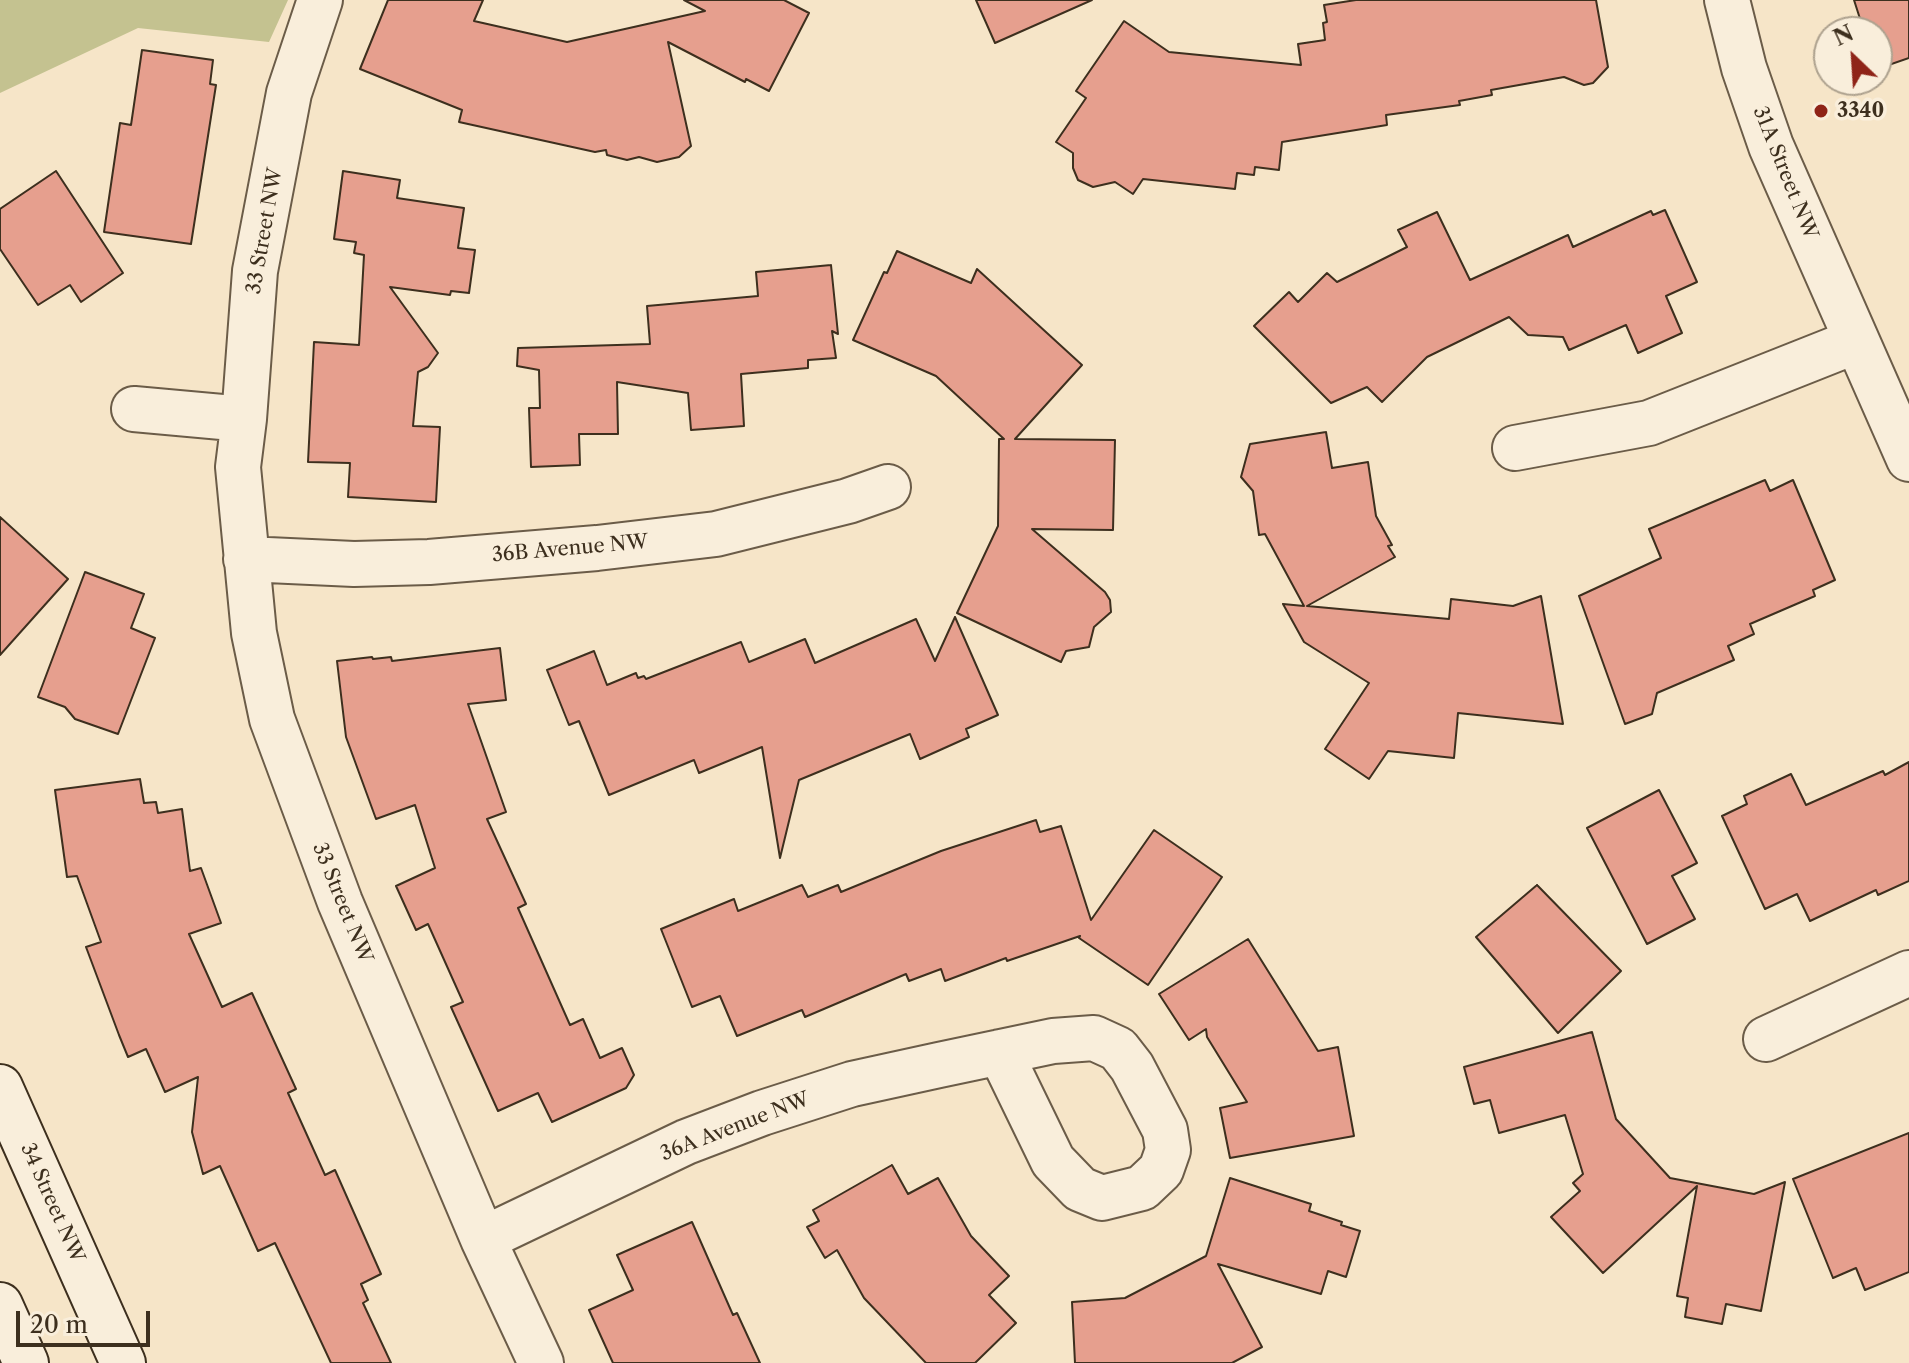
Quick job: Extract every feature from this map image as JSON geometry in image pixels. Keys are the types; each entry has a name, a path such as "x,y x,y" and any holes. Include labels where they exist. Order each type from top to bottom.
{"street":[{"name":"33 Street NW","path":"320,0 289,93 255,271 238,467 254,633 272,719 340,902 483,1239 541,1363"},
{"name":"31A Street NW","path":"1727,0 1744,68 1771,146 1909,459"},
{"path":"1515,448 1649,423 1856,341"},
{"path":"134,409 244,419"},
{"name":"36B Avenue NW","path":"246,559 354,564 429,562 597,548 716,534 848,501 888,487"},
{"path":"1766,1039 1909,973"},
{"name":"36A Avenue NW","path":"483,1239 686,1142 762,1113 852,1084 1000,1052"},
{"name":"34 Street NW","path":"0,1087 123,1363"},
{"path":"0,1305 26,1363"}],"shaded area":[{"path":"0,0 288,0 269,42 138,28 0,93"}],"building":[{"path":"388,0 483,0 474,21 567,42 705,11 684,0 784,0 809,13 769,91 668,42 691,146 679,157 657,162 639,157 627,160 607,155 606,150 595,152 459,122 462,110 360,69"},
{"path":"976,0 1092,0 995,43"},
{"path":"1356,0 1596,0 1608,67 1593,83 1584,85 1564,77 1491,90 1492,95 1459,101 1460,105 1386,115 1387,125 1282,142 1279,170 1255,167 1254,175 1237,173 1235,189 1143,179 1133,194 1115,182 1093,187 1078,180 1073,168 1073,153 1056,142 1086,98 1076,91 1124,21 1169,52 1301,65 1298,44 1325,40 1323,23 1327,22 1324,5"},
{"path":"1854,0 1909,0 1909,58 1893,64 1893,16 1859,16"},
{"path":"142,50 213,60 210,84 216,85 191,244 104,232 120,123 131,125"},
{"path":"56,171 123,273 81,302 70,285 38,305 0,249 0,209"},
{"path":"343,171 400,180 397,198 464,208 458,248 475,250 469,293 451,291 450,295 390,287 438,353 428,367 418,372 413,426 440,427 436,502 348,497 350,463 308,462 314,342 359,345 364,255 354,253 356,242 334,239"},
{"path":"1665,210 1697,282 1666,296 1682,333 1638,353 1626,325 1569,350 1563,337 1528,335 1509,317 1427,357 1382,402 1367,387 1331,403 1254,326 1289,292 1298,302 1327,273 1337,282 1407,247 1398,230 1437,212 1470,280 1568,235 1573,247 1651,211 1653,215"},
{"path":"897,251 971,283 977,269 1082,365 1015,439 1115,440 1113,530 1032,529 1105,592 1110,600 1111,612 1094,627 1089,647 1066,651 1061,662 957,613 998,526 999,439 1004,439 936,376 853,340"},
{"path":"831,265 838,334 832,331 836,358 808,360 808,368 741,374 744,426 691,430 688,393 617,382 618,434 579,434 580,465 531,467 529,408 540,408 539,370 517,366 518,348 650,344 647,306 758,296 756,272"},
{"path":"1326,432 1332,468 1368,462 1376,516 1395,557 1307,606 1449,619 1451,599 1513,606 1541,596 1563,724 1458,713 1454,758 1388,751 1369,779 1325,749 1369,683 1304,642 1283,604 1304,606 1265,534 1259,535 1253,491 1241,477 1250,444"},
{"path":"1765,480 1770,491 1793,480 1835,580 1813,590 1815,596 1750,624 1754,634 1728,646 1734,660 1657,693 1652,714 1625,724 1579,596 1661,558 1649,529"},
{"path":"0,517 68,579 0,655"},
{"path":"85,572 144,594 131,628 155,638 118,734 75,719 65,707 38,697"},
{"path":"955,617 998,715 966,729 969,737 920,759 910,734 799,780 780,858 762,747 699,773 694,760 609,795 579,721 569,725 547,670 594,651 607,685 636,673 638,678 644,676 646,679 741,642 749,662 805,639 815,663 916,619 935,661"},
{"path":"500,648 506,700 468,704 506,812 487,819 526,904 518,908 570,1025 583,1019 600,1058 622,1048 634,1075 626,1088 552,1122 538,1093 498,1111 451,1007 463,1002 428,924 416,930 396,886 435,868 415,805 376,819 346,737 337,661 391,657 392,661"},
{"path":"1909,762 1909,881 1878,895 1876,890 1810,921 1797,894 1765,909 1722,816 1747,804 1744,796 1791,774 1806,805 1883,771 1885,775"},
{"path":"140,779 144,803 156,802 158,813 182,809 190,871 201,868 221,923 189,934 222,1007 252,993 296,1089 288,1093 325,1175 335,1170 381,1274 361,1284 368,1300 363,1303 391,1363 331,1363 275,1243 258,1251 220,1166 203,1174 192,1132 198,1077 165,1092 146,1049 128,1057 86,947 101,942 77,876 67,877 55,790"},
{"path":"1659,790 1697,863 1672,876 1695,919 1647,944 1587,828"},
{"path":"1036,820 1040,832 1061,826 1091,920 1154,830 1222,877 1148,985 1080,936 1007,961 1006,958 945,981 941,969 909,981 906,974 805,1017 802,1010 737,1036 720,996 692,1007 661,929 734,899 738,911 802,885 808,897 838,885 841,892 941,851"},
{"path":"1537,885 1621,971 1558,1033 1476,937"},
{"path":"1248,939 1318,1051 1338,1047 1354,1136 1230,1158 1220,1108 1247,1102 1207,1037 1206,1029 1189,1040 1159,994"},
{"path":"1592,1032 1616,1119 1670,1178 1754,1194 1785,1182 1761,1311 1726,1304 1722,1324 1685,1317 1688,1298 1677,1296 1697,1186 1603,1273 1551,1217 1580,1191 1573,1183 1583,1174 1565,1115 1499,1133 1490,1100 1474,1104 1464,1067"},
{"path":"1909,1133 1909,1272 1865,1290 1856,1268 1833,1278 1793,1179"},
{"path":"892,1165 908,1194 938,1178 971,1236 1009,1276 989,1295 1016,1323 975,1363 926,1363 864,1298 837,1250 825,1258 807,1227 819,1221 813,1210"},
{"path":"1230,1178 1311,1204 1309,1211 1360,1231 1346,1277 1328,1271 1321,1294 1218,1264 1262,1347 1232,1363 1075,1363 1072,1302 1125,1298 1206,1256"},
{"path":"692,1222 733,1315 737,1313 760,1363 613,1363 589,1310 633,1290 617,1255"}],"place":[{"name":"3340","path":"1821,111"}]}
